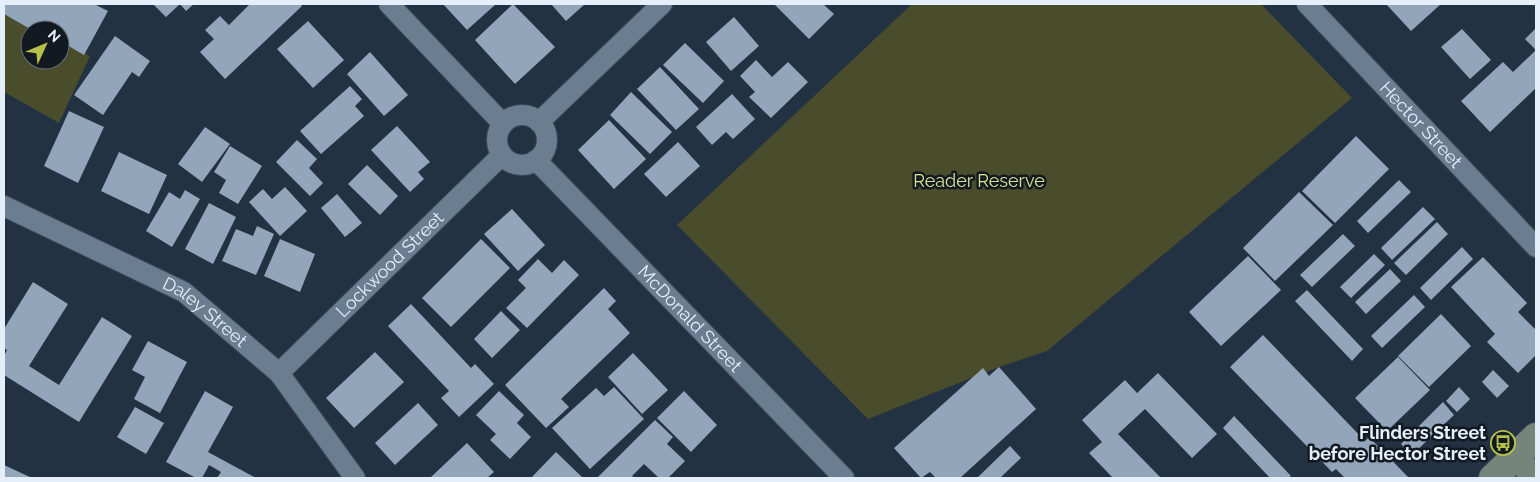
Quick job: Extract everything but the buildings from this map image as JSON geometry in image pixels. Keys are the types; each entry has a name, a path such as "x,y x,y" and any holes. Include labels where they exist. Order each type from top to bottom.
{"main road":[{"path":"1493,478 1536,437"},
{"path":"1531,478 1536,473"}],"street":[{"path":"389,4 503,124"},
{"path":"539,122 662,4"},
{"name":"Hector Street","path":"1306,4 1536,247"},
{"path":"521,115 528,116 539,122 546,138 546,146 536,160 518,164 502,155 497,139 503,124 508,119 521,115"},
{"name":"Lockwood Street","path":"279,373 502,155"},
{"name":"McDonald Street","path":"536,160 844,478"},
{"name":"Daley Street","path":"4,206 184,292 279,373 352,477"}],"green space":[{"name":"Reader Reserve","path":"912,4 1261,4 1352,98 1047,351 999,367 868,419 677,225"},
{"path":"4,14 20,22 20,70 70,70 70,47 90,56 59,123 4,92"}],"place":[{"name":"Flinders Street before Hector Street","path":"1503,443"}]}
